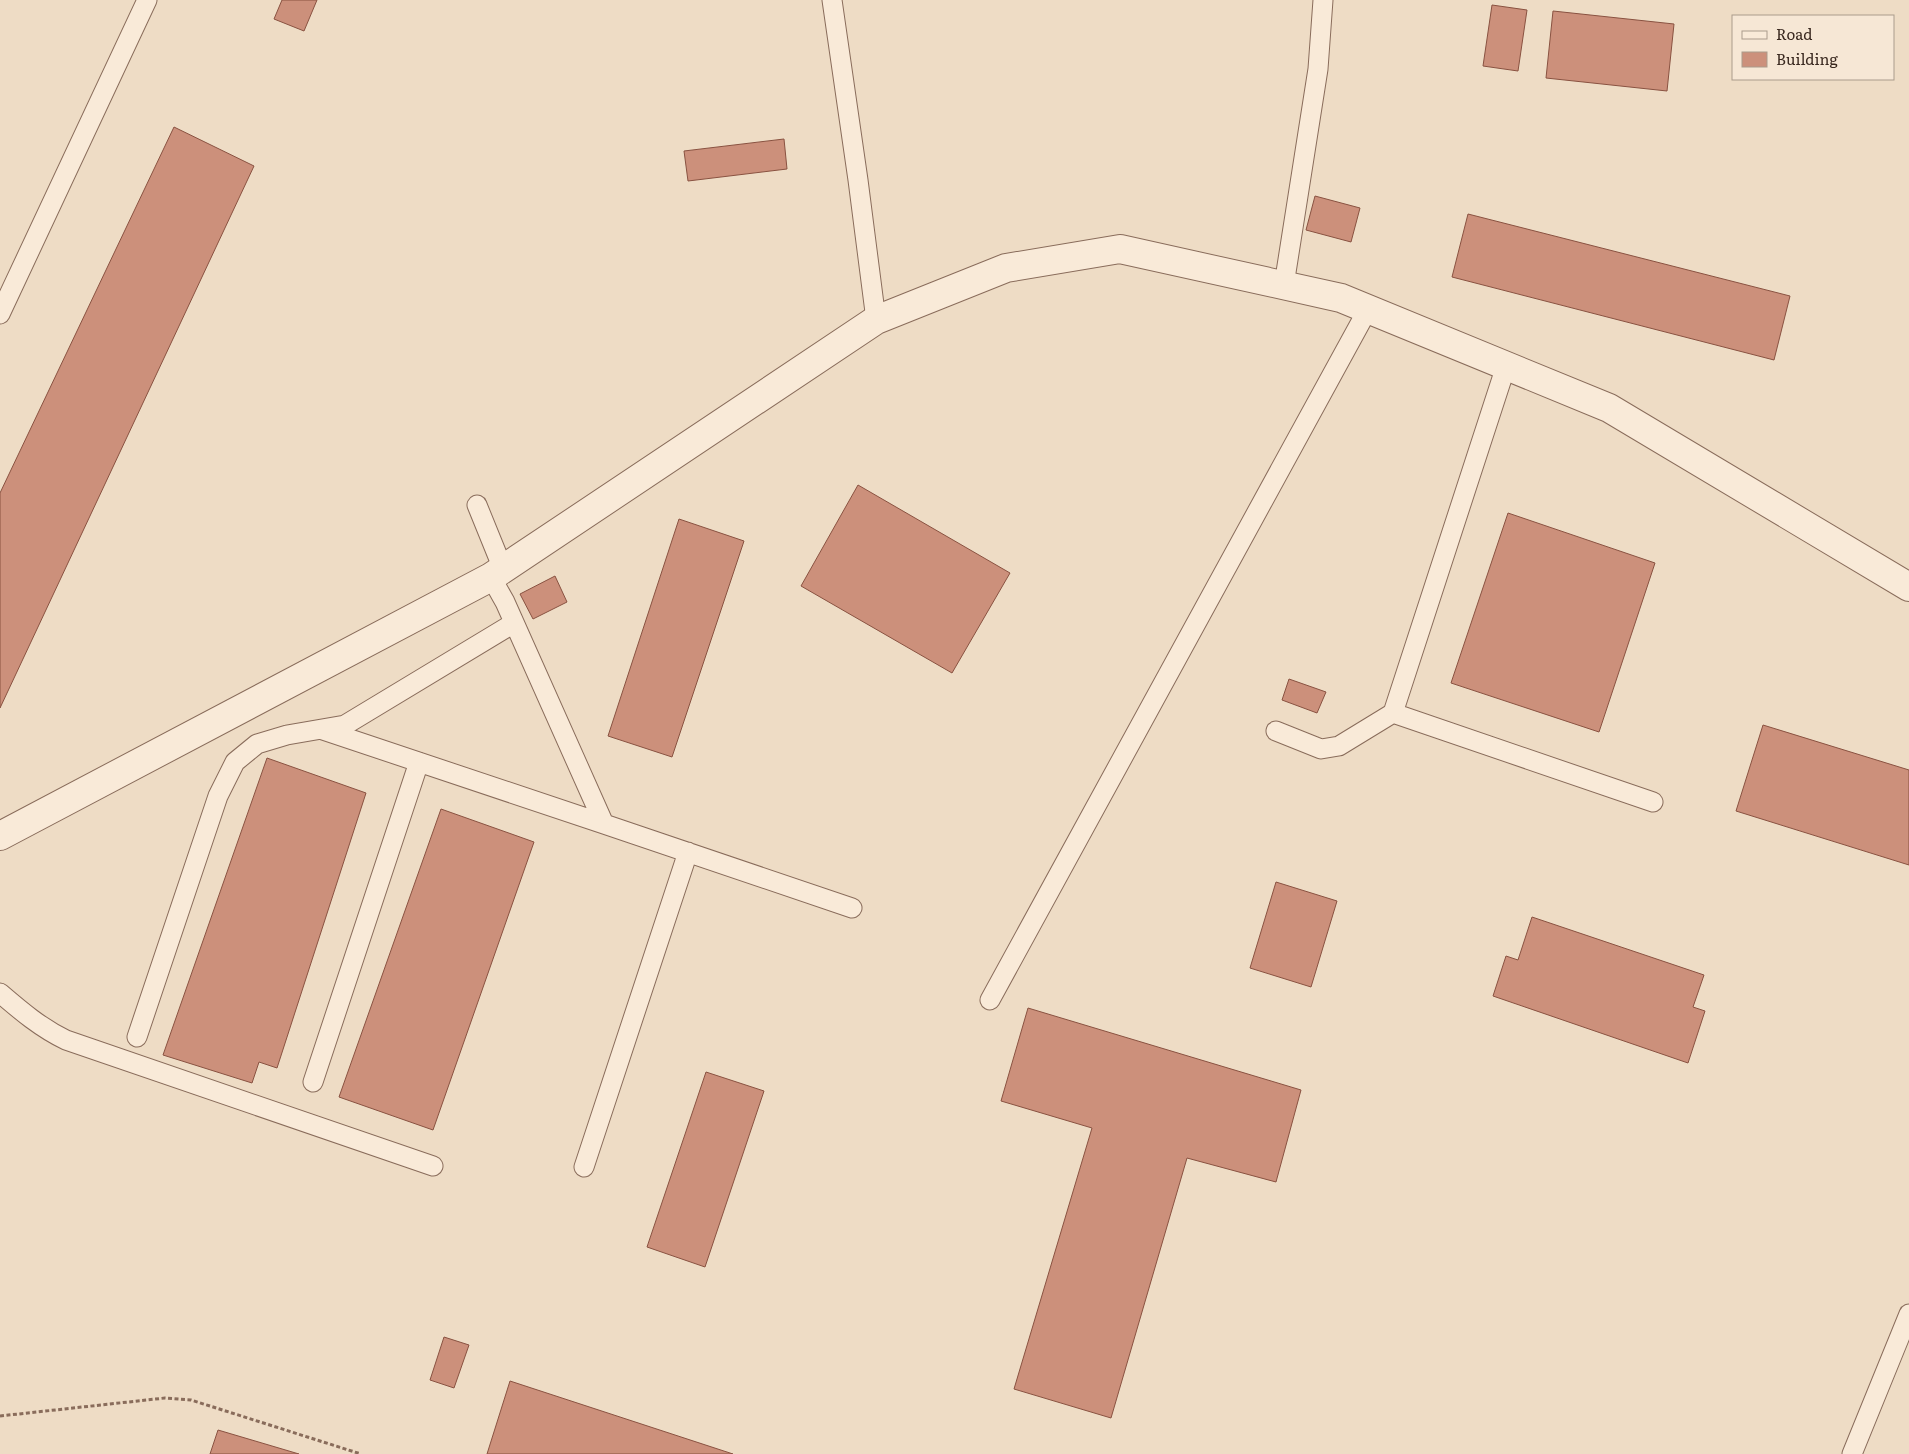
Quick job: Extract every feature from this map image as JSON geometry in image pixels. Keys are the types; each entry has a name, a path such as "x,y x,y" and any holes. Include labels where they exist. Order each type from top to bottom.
{"street":[{"path":"0,836 497,573 876,320 1006,268 1120,249 1341,298 1609,408 1909,587"}],"lane":[{"path":"0,314 146,0"},
{"path":"832,0 876,320"},
{"path":"1284,285 1318,68 1323,0"},
{"path":"990,1000 1368,309"},
{"path":"1276,731 1321,749 1339,746 1393,713 1506,366"},
{"path":"477,505 505,602 604,824"},
{"path":"137,1037 218,796 234,762 257,744 287,735 345,725 514,623"},
{"path":"1393,713 1654,802"},
{"path":"321,729 852,908"},
{"path":"313,1082 418,762"},
{"path":"584,1167 688,852"},
{"path":"0,993 35,1023 50,1033 66,1040 433,1166"},
{"path":"1852,1454 1909,1314"}],"path":[{"path":"0,1416 166,1398 191,1400 361,1454"}],"building":[{"path":"282,0 317,0 304,31 274,19"},
{"path":"1492,5 1527,10 1518,71 1483,66"},
{"path":"1553,11 1674,24 1667,91 1546,78"},
{"path":"174,127 254,166 0,708 0,493"},
{"path":"784,139 787,169 688,181 684,151"},
{"path":"1315,196 1360,208 1351,242 1306,230"},
{"path":"1468,214 1790,296 1774,360 1452,277"},
{"path":"858,485 1010,573 952,673 801,586"},
{"path":"1508,513 1655,563 1599,732 1451,683"},
{"path":"679,519 744,541 672,757 608,736"},
{"path":"555,576 567,602 533,619 520,594"},
{"path":"1289,679 1326,692 1317,713 1282,700"},
{"path":"1763,725 1909,770 1909,865 1736,811"},
{"path":"267,758 366,793 277,1068 259,1062 252,1083 163,1055"},
{"path":"441,809 534,842 433,1130 339,1097"},
{"path":"1276,882 1337,901 1311,987 1250,968"},
{"path":"1532,917 1704,975 1693,1007 1705,1011 1688,1063 1493,996 1506,956 1518,960"},
{"path":"1028,1008 1301,1090 1276,1182 1187,1158 1111,1418 1014,1389 1092,1128 1001,1101"},
{"path":"706,1072 764,1091 705,1267 647,1247"},
{"path":"444,1337 469,1345 454,1388 430,1380"},
{"path":"510,1381 733,1454 487,1454"},
{"path":"218,1430 299,1454 210,1454"}]}
